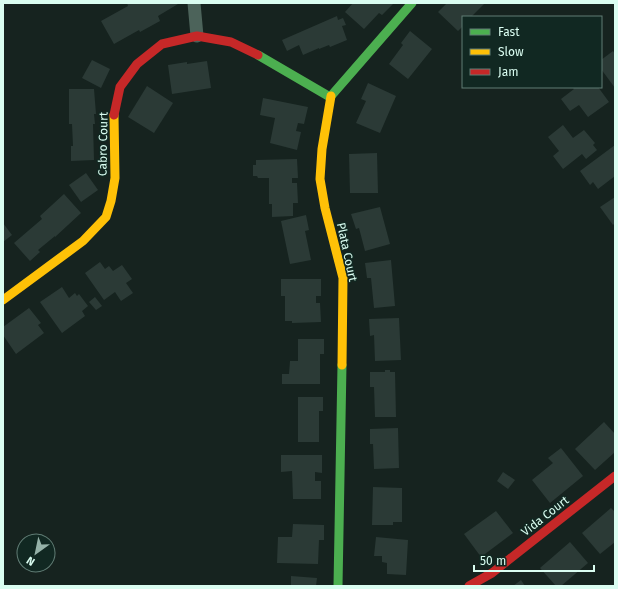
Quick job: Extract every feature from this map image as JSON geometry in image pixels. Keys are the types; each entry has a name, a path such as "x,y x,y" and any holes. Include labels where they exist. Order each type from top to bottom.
{"street":[{"path":"194,3 197,36"},
{"path":"330,97 412,3"},
{"name":"Cabro Court","path":"3,300 82,241 106,217 111,201 114,178 114,115 120,87 137,64 162,44 197,36 231,42 267,60 330,97"},
{"name":"Plata Court","path":"330,97 322,149 320,179 325,208 343,278 338,586"},
{"name":"Vida Court","path":"469,586 492,573 615,476"}],"building":[{"path":"127,3 178,4 158,16 160,21 140,32 139,30 114,44 101,21 128,6"},
{"path":"353,3 393,4 382,15 379,13 364,29 345,12"},
{"path":"447,3 485,3 472,16 462,16 462,27 458,31 438,12"},
{"path":"337,16 338,20 343,18 346,25 342,26 347,40 330,47 329,45 319,48 303,55 299,45 287,51 282,40"},
{"path":"410,31 432,49 408,79 389,64 403,45 401,43"},
{"path":"613,51 615,54 615,88 602,70 602,59"},
{"path":"92,60 110,69 101,88 82,78"},
{"path":"207,61 211,88 172,94 168,65"},
{"path":"368,83 396,96 380,133 356,123 366,101 361,99"},
{"path":"147,86 173,103 154,133 128,117"},
{"path":"573,88 599,88 609,102 588,117 579,105 570,111 561,99 574,89"},
{"path":"69,89 94,89 96,114 94,114 95,124 93,124 94,160 71,161 71,146 73,146 72,124 69,124"},
{"path":"263,98 308,107 304,124 298,123 296,131 301,132 297,150 270,143 275,118 260,115"},
{"path":"563,125 573,138 584,130 595,143 593,145 597,150 586,159 582,154 563,169 553,156 559,151 548,137"},
{"path":"615,145 615,176 598,189 593,182 590,185 580,171"},
{"path":"377,153 378,193 350,193 349,154"},
{"path":"297,159 298,178 292,178 292,183 297,183 298,203 293,203 293,216 272,217 272,204 269,204 269,178 258,178 257,176 253,176 253,165 256,165 256,160"},
{"path":"86,173 98,190 81,202 69,185"},
{"path":"64,194 81,213 55,237 38,250 40,252 30,261 14,243 42,219 40,216"},
{"path":"615,197 615,223 613,225 600,207"},
{"path":"380,207 390,244 365,251 359,228 356,229 351,214"},
{"path":"306,215 309,230 305,231 311,260 290,264 281,221"},
{"path":"3,223 12,235 3,242"},
{"path":"391,260 395,306 374,308 371,278 367,278 365,263"},
{"path":"100,262 105,269 109,266 113,271 122,265 132,279 126,283 133,293 121,301 115,292 104,300 85,273"},
{"path":"281,279 321,279 321,296 316,296 316,303 320,303 321,322 292,323 292,321 285,321 285,296 281,296"},
{"path":"62,287 69,298 75,293 77,296 79,294 88,306 82,311 85,316 62,333 40,302"},
{"path":"95,297 102,306 96,310 89,302"},
{"path":"29,308 41,323 38,325 44,333 16,354 3,335 3,327"},
{"path":"399,318 401,360 375,361 374,335 370,336 369,319"},
{"path":"298,339 324,339 324,354 320,354 320,384 282,384 282,374 289,374 290,361 298,361"},
{"path":"385,370 395,372 396,417 375,417 374,387 370,387 370,372 385,372"},
{"path":"298,397 323,397 323,411 319,411 319,442 298,442"},
{"path":"604,422 615,434 615,452 595,470 575,449"},
{"path":"398,428 399,468 374,469 373,444 370,444 370,429"},
{"path":"561,448 583,476 550,503 532,480 553,463 548,458"},
{"path":"281,455 322,455 322,473 315,472 315,481 321,481 321,499 293,499 292,471 281,472"},
{"path":"503,472 515,480 508,489 497,481"},
{"path":"373,487 402,488 402,522 393,522 393,525 372,525"},
{"path":"611,508 615,512 615,542 600,554 582,533"},
{"path":"496,511 513,533 481,557 464,534"},
{"path":"293,524 324,525 324,540 319,540 318,564 277,563 278,537 292,537"},
{"path":"376,537 408,540 406,575 387,574 387,563 382,562 382,556 374,556"},
{"path":"570,542 588,563 561,586 556,586 540,568"},
{"path":"291,576 317,578 316,586 291,586"},
{"path":"521,580 525,586 513,586"}],"traffic: fast":[{"path":"331,96 412,3"},
{"path":"258,55 330,97"},
{"path":"338,586 342,365"}],"traffic: slow":[{"path":"331,96 322,149 320,179 325,208 343,278 342,365"},
{"path":"3,300 83,241 106,217 111,201 115,178 114,115"}],"traffic: jam":[{"path":"114,115 120,87 137,64 162,44 197,36 231,42 258,55"},
{"path":"469,586 492,573 615,476"}]}
